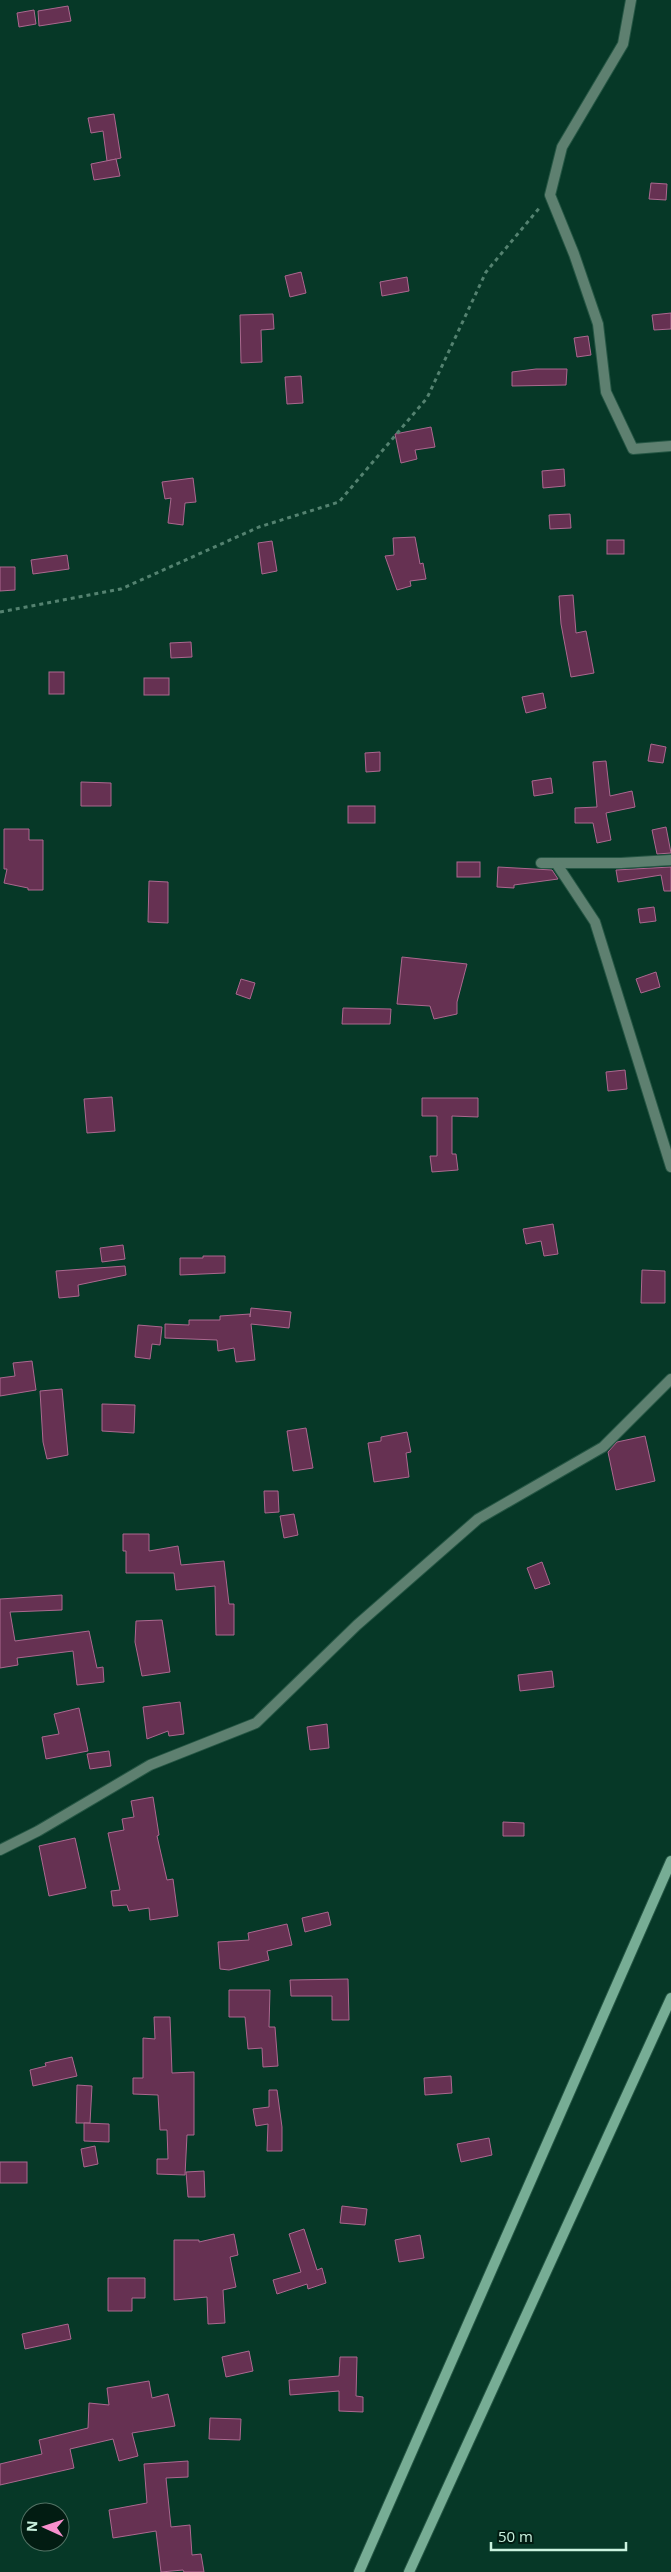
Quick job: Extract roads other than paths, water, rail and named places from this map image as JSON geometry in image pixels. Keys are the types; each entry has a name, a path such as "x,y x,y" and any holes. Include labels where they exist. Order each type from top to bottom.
{"street":[{"path":"631,0 623,44 562,147 550,195 574,254 598,324 606,392 633,449 671,446"},
{"path":"541,863 671,860"},
{"path":"556,863 595,922 671,1167"},
{"path":"0,1850 38,1831 150,1765 256,1723 357,1625 478,1519 603,1446 671,1379"},
{"path":"359,2572 671,1861"},
{"path":"409,2572 671,1998"}]}
